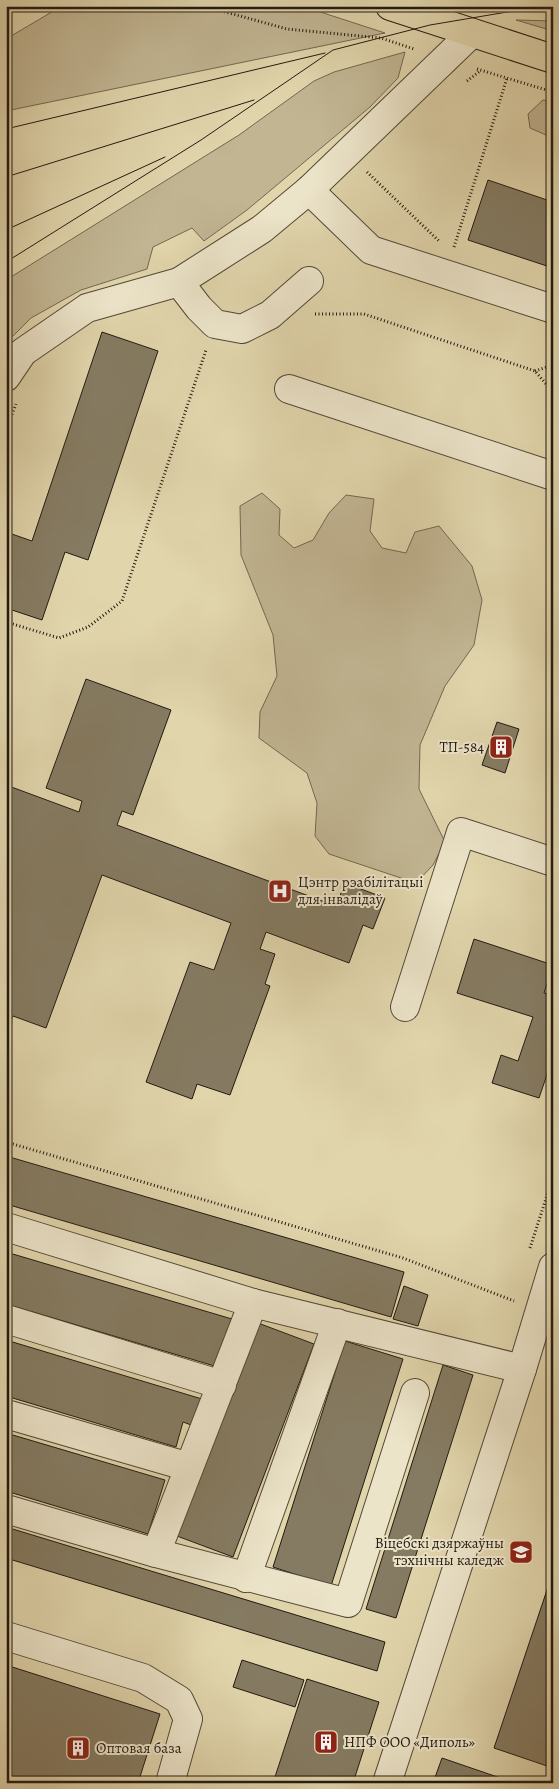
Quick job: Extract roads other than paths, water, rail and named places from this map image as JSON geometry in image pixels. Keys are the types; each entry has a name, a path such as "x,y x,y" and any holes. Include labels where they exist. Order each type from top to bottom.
{"main road":[{"path":"390,6 553,59"}],"street":[{"path":"6,377 23,352 87,308 179,282 262,229 309,190 472,33"},
{"path":"309,190 370,250 553,310"},
{"path":"179,282 199,308 215,324 242,329 270,315 309,280"},
{"path":"289,389 553,476"},
{"path":"405,1007 461,832 553,862"},
{"path":"6,1227 253,1302 522,1370"},
{"path":"387,1783 522,1370 536,1306 553,1267"},
{"path":"156,1553 253,1302"},
{"path":"6,1319 222,1385"},
{"path":"246,1578 337,1323"},
{"path":"6,1509 246,1578 348,1603 415,1393"},
{"path":"6,1414 189,1467"},
{"path":"6,1636 143,1678 179,1700 188,1719 170,1783"}],"tram line":[{"path":"6,262 201,140 333,50 430,25 537,7 553,7"},
{"path":"6,129 325,53"},
{"path":"6,177 254,100"},
{"path":"6,230 165,157"}],"place":[{"name":"ТП-584","path":"501,747"},
{"name":"Цэнтр рэабілітацыі для інвалідаў","path":"280,891"},
{"name":"Віцебскі дзяржаўны тэхнічны каледж","path":"521,1552"},
{"name":"НПФ ООО «Диполь»","path":"326,1742"},
{"name":"Оптовая база","path":"78,1748"}]}
